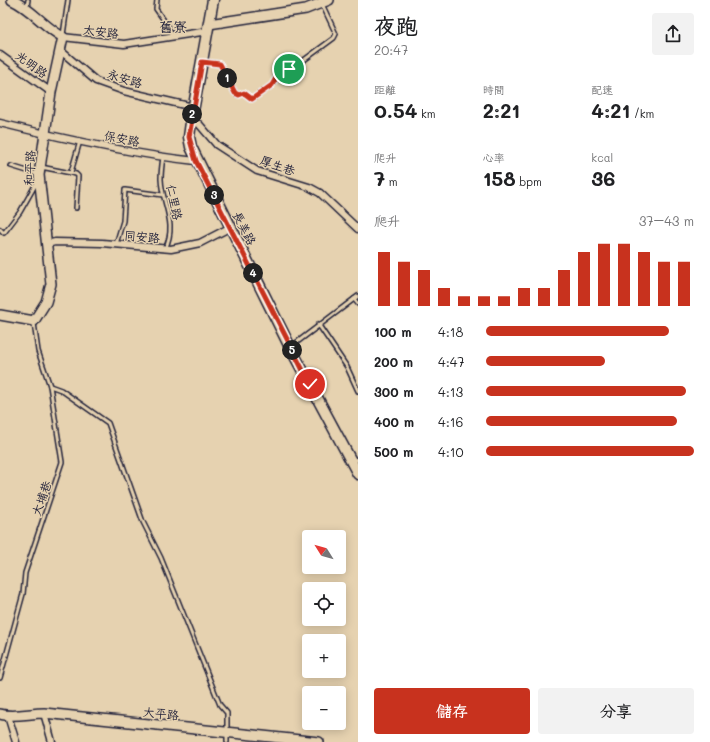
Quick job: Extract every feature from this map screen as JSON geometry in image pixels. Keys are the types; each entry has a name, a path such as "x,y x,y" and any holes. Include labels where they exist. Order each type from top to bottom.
{"main road":[{"name":"長美路","path":"213,0 189,137 196,161 290,347 354,459 358,474"}],"street":[{"path":"12,0 28,4 53,32 63,37"},
{"path":"208,28 306,9 324,1"},
{"name":"太安路","path":"63,37 124,44 173,36 208,28"},
{"name":"和平路","path":"34,321 46,302 51,284 39,174 51,92 63,37"},
{"name":"永安路","path":"61,51 96,81 124,91 193,108"},
{"name":"光明路","path":"0,54 51,92"},
{"name":"厚生巷","path":"191,122 199,124 217,144 258,171 309,187 320,193 358,229"},
{"name":"保安路","path":"0,123 80,141 163,157 196,161"},
{"name":"同安路","path":"47,244 55,242 116,244 165,249 182,248 200,243 231,228"},
{"path":"0,315 34,321"},
{"path":"44,713 52,742"},
{"name":"大平路","path":"4,715 44,713 228,731 319,742"},
{"path":"4,715 16,742"}],"lane":[{"path":"63,37 68,0"},
{"path":"157,0 156,9 173,36"},
{"path":"202,62 220,64 235,93 239,95 244,93 252,99 272,85 279,73 300,63 334,38 336,34 324,1"},
{"path":"71,172 80,141"},
{"name":"仁里路","path":"163,157 161,178 171,227 170,239 165,249"},
{"path":"11,166 39,174 71,172 78,176 76,208"},
{"path":"0,230 4,233 16,217 39,174"},
{"path":"116,244 123,221 125,190 164,195"},
{"path":"290,347 318,324 358,296"},
{"path":"354,299 358,304"},
{"name":"大埔巷","path":"0,678 23,594 25,573 62,462 50,386 38,350 34,321"},
{"path":"318,324 347,367 358,391"},
{"path":"50,386 60,390 108,423 143,522 161,558 220,705 227,713 227,742"}],"district":[{"name":"舊寮","path":"173,26"}],"route":[{"path":"289,69 279,73 272,85 252,99 244,93 239,95 235,93 220,64 202,62 189,137 196,161 310,384"}]}
